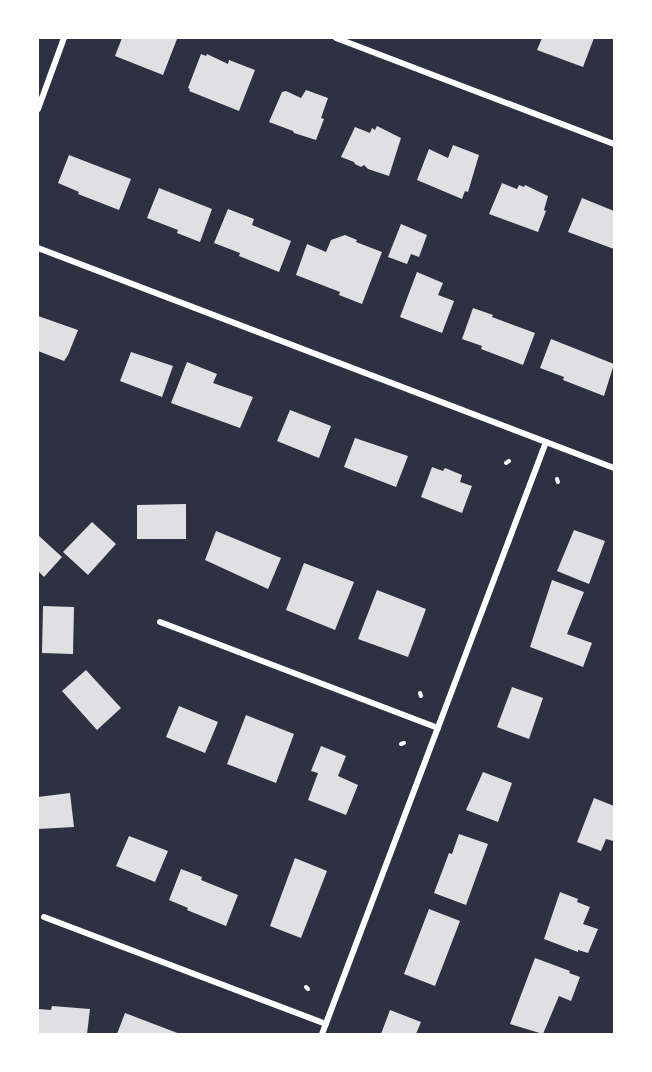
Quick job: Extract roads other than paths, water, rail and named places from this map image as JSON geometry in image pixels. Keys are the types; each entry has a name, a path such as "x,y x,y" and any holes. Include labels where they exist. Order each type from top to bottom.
{"street":[{"path":"38,109 64,38"},
{"path":"336,38 615,144"},
{"path":"38,248 615,468"},
{"path":"322,1035 546,442"},
{"path":"160,622 438,728"},
{"path":"44,917 326,1024"}]}
